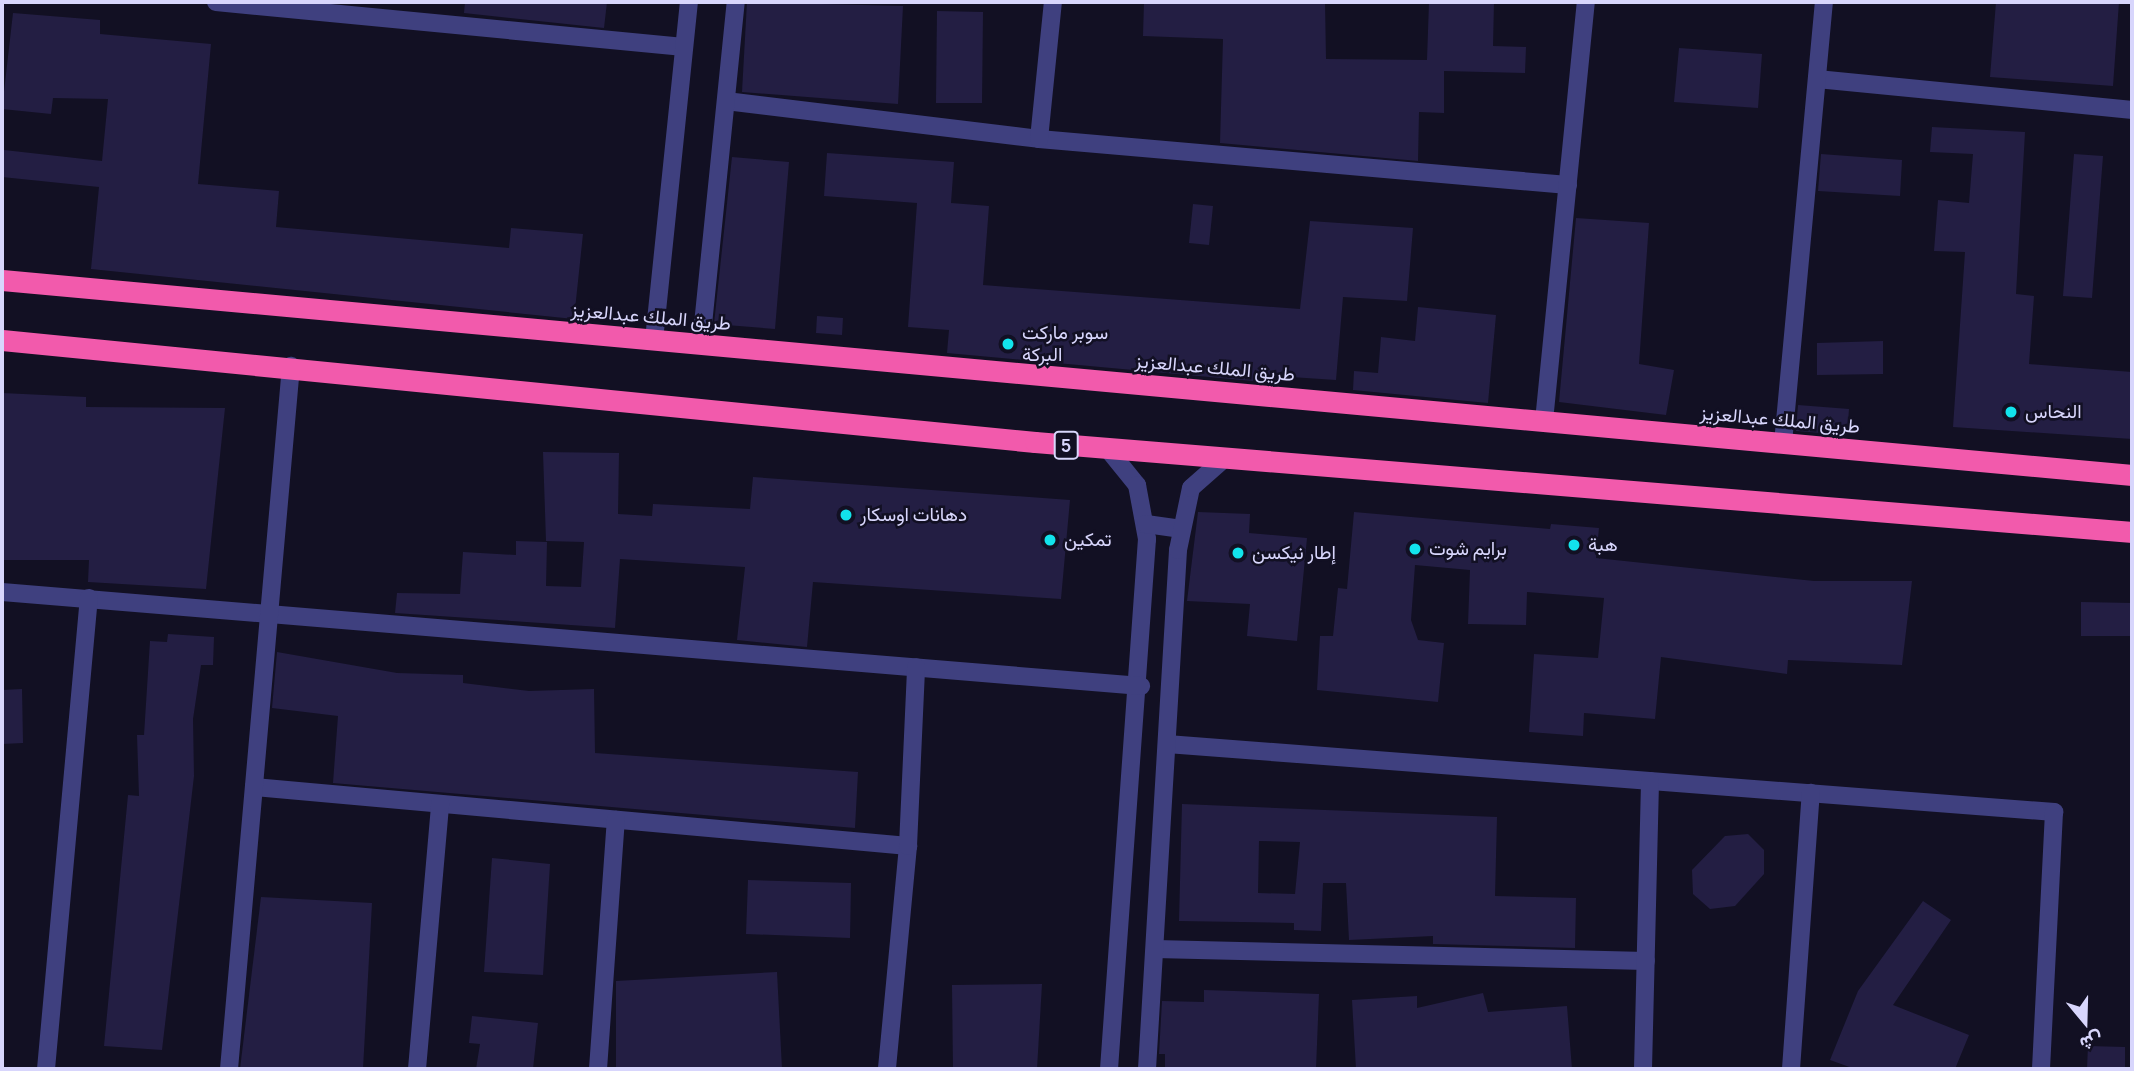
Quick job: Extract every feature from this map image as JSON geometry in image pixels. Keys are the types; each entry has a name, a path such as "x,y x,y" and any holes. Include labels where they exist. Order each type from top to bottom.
{"highway":[{"name":"طريق الملك عبدالعزيز","path":"2,280 2132,475"},
{"name":"5","path":"2,340 291,366 1107,448 2132,532"}],"street":[{"path":"216,2 331,7 684,47"},
{"path":"654,340 689,2"},
{"path":"701,344 736,2"},
{"path":"1039,139 1052,2"},
{"path":"1544,421 1586,2"},
{"path":"1783,443 1824,2"},
{"path":"1817,79 2132,110"},
{"path":"726,101 1039,139 1568,185"},
{"path":"229,1069 291,366"},
{"path":"1107,448 1137,485 1146,524 1141,686 1109,1069"},
{"path":"1147,1069 1182,528 1191,488 1225,458"},
{"path":"1146,524 1182,528"},
{"path":"2,592 269,611 1141,686"},
{"path":"46,1069 89,598"},
{"path":"887,1069 908,846 916,667"},
{"path":"1167,744 2054,812 2041,1069"},
{"path":"1643,1069 1650,781"},
{"path":"254,787 908,846"},
{"path":"1791,1069 1811,793"},
{"path":"417,1069 440,804"},
{"path":"598,1069 616,820"},
{"path":"1155,949 1646,961"}],"building":[{"path":"465,2 607,2 604,28 464,13"},
{"path":"747,2 903,6 898,104 742,92"},
{"path":"1144,2 1325,2 1326,59 1427,60 1429,2 1494,2 1493,46 1526,47 1525,73 1444,71 1444,113 1419,112 1418,161 1220,143 1223,39 1143,36"},
{"path":"1996,2 2119,2 2113,86 1990,77"},
{"path":"937,11 983,12 982,103 936,103"},
{"path":"13,13 100,20 100,34 211,44 198,184 279,191 276,227 509,248 511,228 583,234 574,319 91,269 99,187 2,177 2,167 4,150 102,161 108,99 53,98 51,114 2,109"},
{"path":"1679,48 1762,54 1758,108 1674,102"},
{"path":"1932,127 2025,132 2016,294 2034,296 2029,364 2132,372 2132,439 1953,427 1965,252 1934,251 1938,200 1969,203 1973,154 1930,152"},
{"path":"827,153 954,162 951,203 989,206 983,285 1300,309 1310,221 1413,228 1407,301 1343,297 1336,380 1276,376 1275,383 947,353 949,330 908,327 917,203 824,196"},
{"path":"1821,154 1902,160 1900,196 1818,191"},
{"path":"2074,154 2103,156 2092,298 2063,296"},
{"path":"732,157 789,162 775,329 714,324"},
{"path":"1193,204 1213,206 1209,245 1189,243"},
{"path":"1576,218 1649,223 1639,364 1674,370 1666,415 1559,402"},
{"path":"1418,307 1496,315 1488,403 1353,390 1354,371 1378,373 1381,337 1415,341"},
{"path":"817,316 843,318 842,335 816,333"},
{"path":"1883,341 1883,374 1817,375 1817,343"},
{"path":"2,393 86,397 86,407 225,408 206,589 88,582 89,560 2,560"},
{"path":"1798,405 1849,409 1847,435 1796,431"},
{"path":"543,452 619,453 618,514 652,516 653,504 750,509 753,477 1070,500 1061,599 813,582 807,647 737,640 745,567 620,559 615,628 395,613 397,593 460,594 463,552 516,555 516,541 547,542 546,586 581,587 584,542 546,541"},
{"path":"1198,512 1250,514 1249,533 1307,538 1297,641 1247,636 1250,604 1187,601"},
{"path":"1354,512 1550,529 1551,524 1599,528 1596,558 1814,581 1912,581 1902,665 1788,660 1787,674 1661,657 1655,719 1584,713 1583,736 1529,732 1534,654 1598,658 1604,598 1527,592 1526,625 1468,624 1470,570 1415,565 1411,620 1418,640 1444,643 1438,702 1317,690 1320,636 1333,636 1338,588 1347,589"},
{"path":"2081,602 2132,603 2132,636 2081,636"},
{"path":"168,634 214,637 213,665 201,665 193,719 194,776 162,1050 104,1046 128,795 139,796 137,735 144,735 150,641 167,642"},
{"path":"277,652 397,673 463,675 463,683 529,691 594,689 595,753 858,772 855,828 333,783 338,716 272,708"},
{"path":"22,689 23,743 2,744 2,690"},
{"path":"1182,804 1497,817 1495,896 1576,898 1575,948 1433,944 1433,936 1349,940 1346,883 1323,883 1321,931 1294,930 1294,923 1179,921","holes":["1259,841 1300,842 1295,894 1258,893"]},
{"path":"1748,834 1764,850 1764,874 1735,906 1710,909 1693,894 1692,870 1725,836"},
{"path":"492,858 550,864 543,975 484,972"},
{"path":"748,880 851,883 850,938 746,934"},
{"path":"261,897 372,903 363,1069 240,1069"},
{"path":"1923,901 1951,920 1893,1005 1969,1035 1955,1069 1855,1069 1830,1060 1858,991"},
{"path":"777,972 782,1069 616,1069 616,981"},
{"path":"1042,984 1037,1069 953,1069 952,985"},
{"path":"1204,990 1319,994 1316,1069 1165,1069 1165,1054 1159,1054 1162,1001 1204,1002"},
{"path":"1483,993 1488,1012 1567,1006 1572,1069 1356,1069 1352,1000 1417,996 1417,1008"},
{"path":"472,1016 538,1023 533,1069 476,1069 480,1044 469,1043"},
{"path":"2088,1046 2125,1047 2125,1069 2087,1069"}],"place":[{"name":"سوبر ماركت البركة","path":"1008,344"},
{"name":"النحاس","path":"2011,412"},
{"name":"دهانات اوسكار","path":"846,515"},
{"name":"تمكين","path":"1050,540"},
{"name":"هبة","path":"1574,545"},
{"name":"برايم شوت","path":"1415,549"},
{"name":"إطار نيكسن","path":"1238,553"}]}
